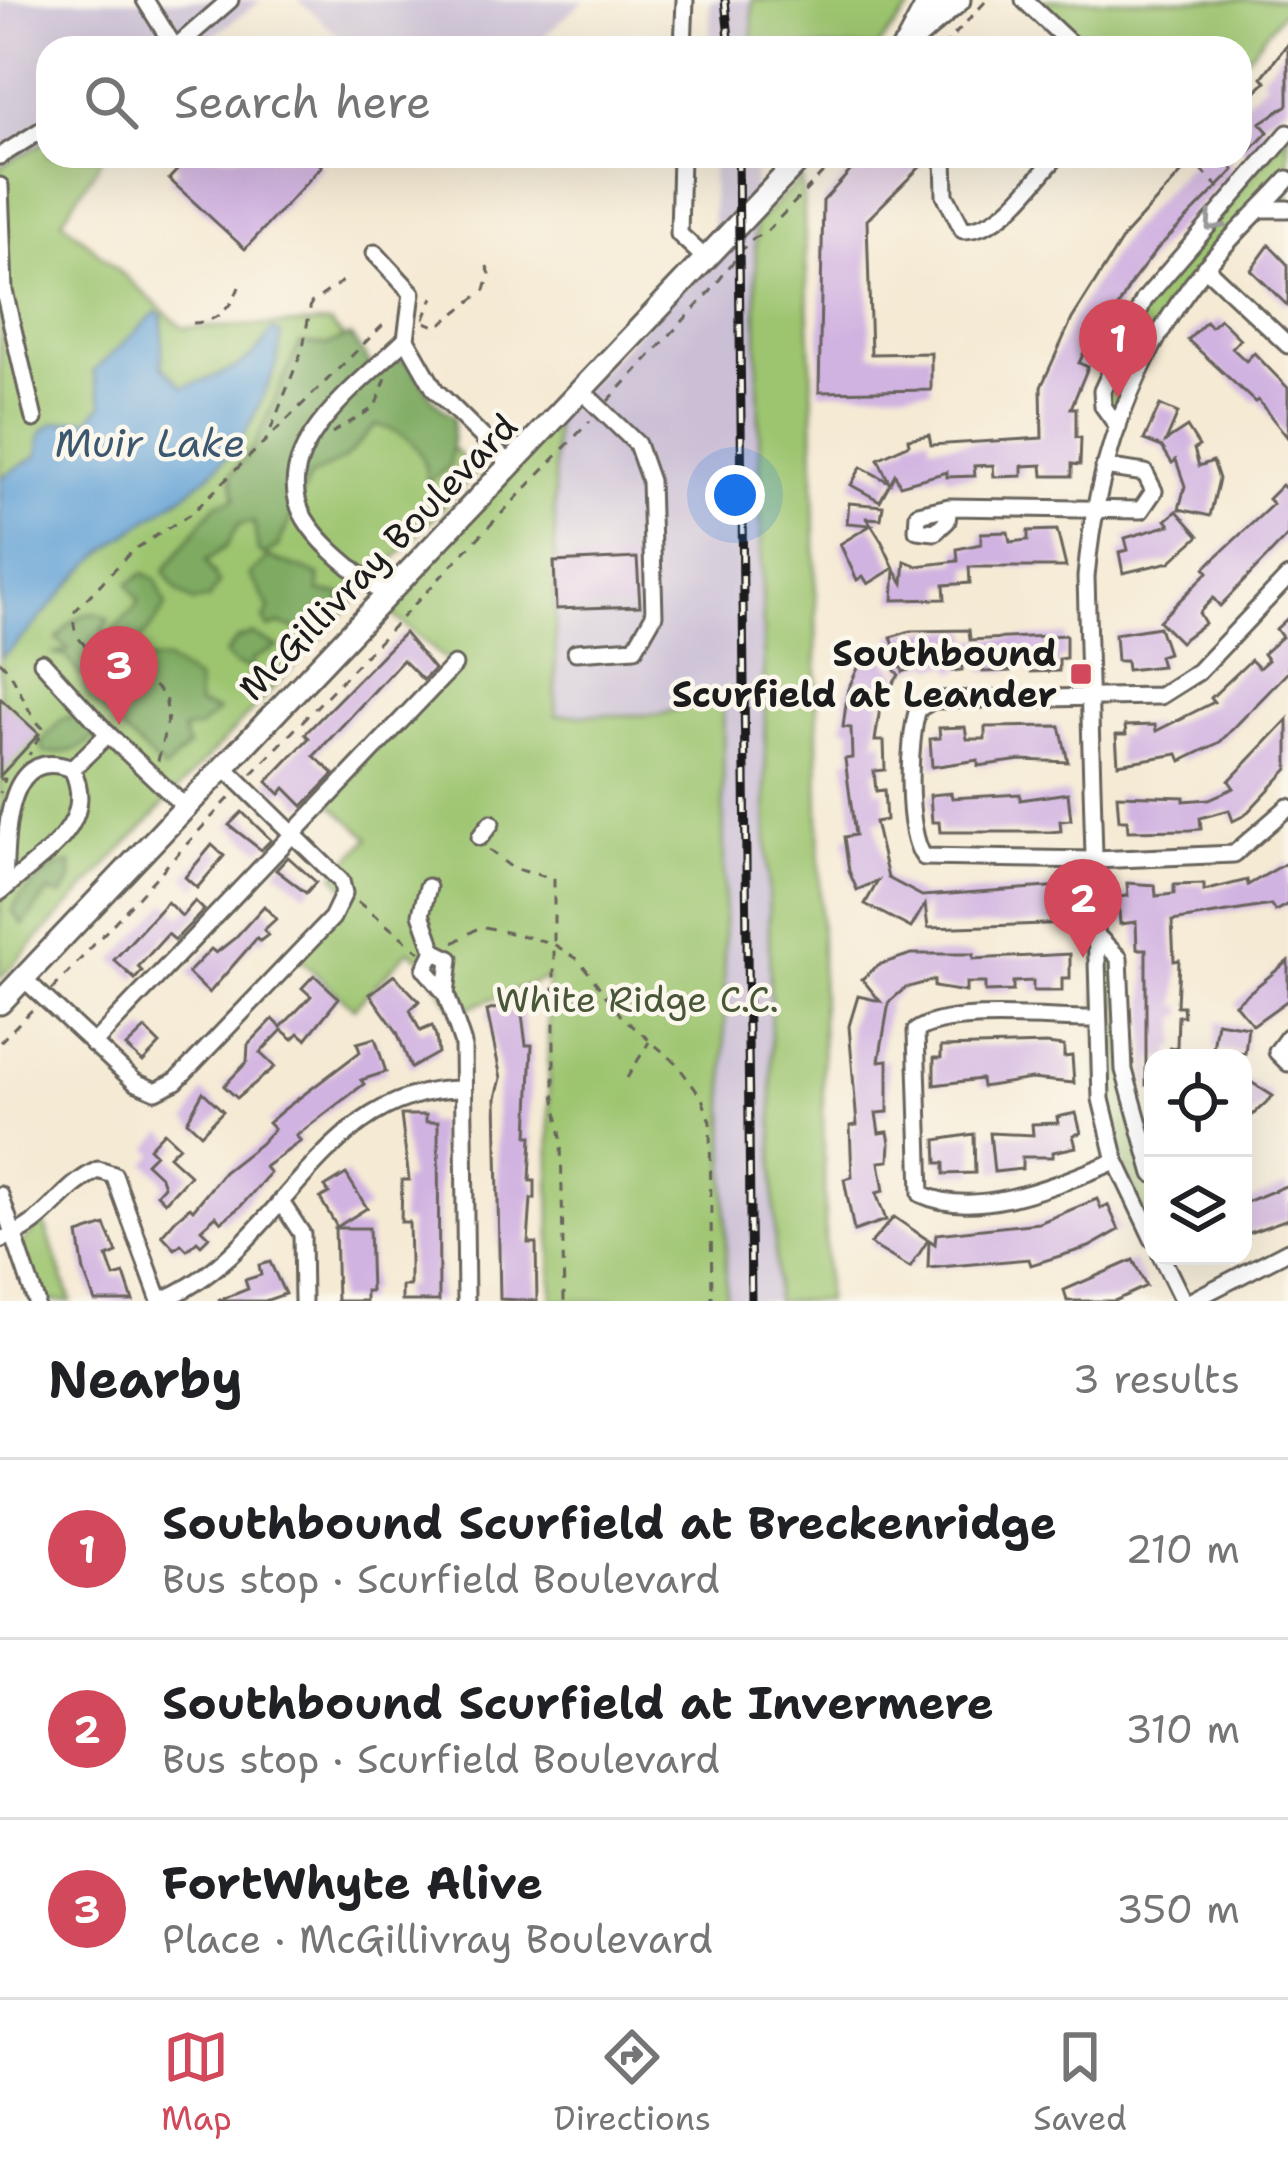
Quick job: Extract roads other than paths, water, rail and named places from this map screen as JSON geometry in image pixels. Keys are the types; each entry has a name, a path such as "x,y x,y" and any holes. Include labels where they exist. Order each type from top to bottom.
{"main road":[{"path":"912,36 930,0"},
{"path":"918,36 959,0"},
{"name":"McGillivray Boulevard","path":"0,1003 792,168"}],"street":[{"path":"145,0 168,36"},
{"path":"189,36 230,0"},
{"path":"684,36 685,0"},
{"path":"1024,0 1062,36"},
{"path":"1118,427 1103,406 1102,391 1144,300 1288,133"},
{"path":"0,156 36,134"},
{"path":"681,168 679,234 706,259"},
{"path":"944,168 945,195 963,230 976,230 1011,207 1046,168"},
{"path":"1144,1219 1116,1161 1101,1099 1094,700 1086,577 1092,506 1148,348 1205,267 1288,179"},
{"path":"0,186 4,291 34,419"},
{"path":"1262,209 1288,209"},
{"path":"375,253 412,292 406,339 299,453 292,485 306,520 386,598"},
{"path":"1205,267 1288,345"},
{"path":"406,339 435,390 511,465"},
{"path":"576,652 635,648 654,615 650,481 637,444 582,391"},
{"path":"949,507 1141,510 1154,496 1145,473 1104,466"},
{"path":"1288,577 1181,686 1160,696 926,703 912,726 916,847 924,857 1096,860 1234,854 1288,807"},
{"path":"42,662 184,806"},
{"path":"93,1044 454,665"},
{"path":"72,770 109,734"},
{"path":"52,762 72,770 82,790 80,815 2,891 10,809 18,783 32,768 52,762"},
{"path":"22,978 135,1082 156,1091 176,1081 317,934 350,897 333,870 223,766"},
{"path":"428,887 421,914 435,953 451,963 446,994"},
{"path":"1096,934 1119,958 1124,1070 1148,1157"},
{"path":"435,953 425,969 446,994 463,1044 466,1301"},
{"path":"1096,1019 955,1019 927,1022 916,1030 921,1194 946,1202 1024,1197 1116,1161"},
{"path":"1288,1037 1277,1052 1288,1063"},
{"path":"7,1238 34,1228 84,1177 98,1170 114,1175 160,1301 184,1292 225,1260 356,1123 388,1101 426,1089 463,1089"},
{"path":"0,1196 7,1238 36,1301"},
{"path":"281,1202 302,1234 303,1301"},
{"path":"1166,1265 1187,1301 1288,1251"}],"water":[{"name":"Muir Lake","path":"156,312 162,315 162,366 183,387 244,362 272,330 281,334 264,394 245,432 209,475 96,559 0,658 0,478 38,455 41,433 53,423 89,419 103,404 93,372"}],"railway":[{"path":"725,0 729,36"},
{"path":"738,168 751,1301"}],"place":[{"name":"Southbound Scurfield at Breckenridge","path":"1118,398"},
{"name":"Southbound Scurfield at Leander","path":"1081,674"},
{"name":"FortWhyte Alive","path":"119,725"},
{"name":"Southbound Scurfield at Invermere","path":"1083,958"}],"park label":[{"name":"White Ridge C.C.","path":"637,999"}]}
